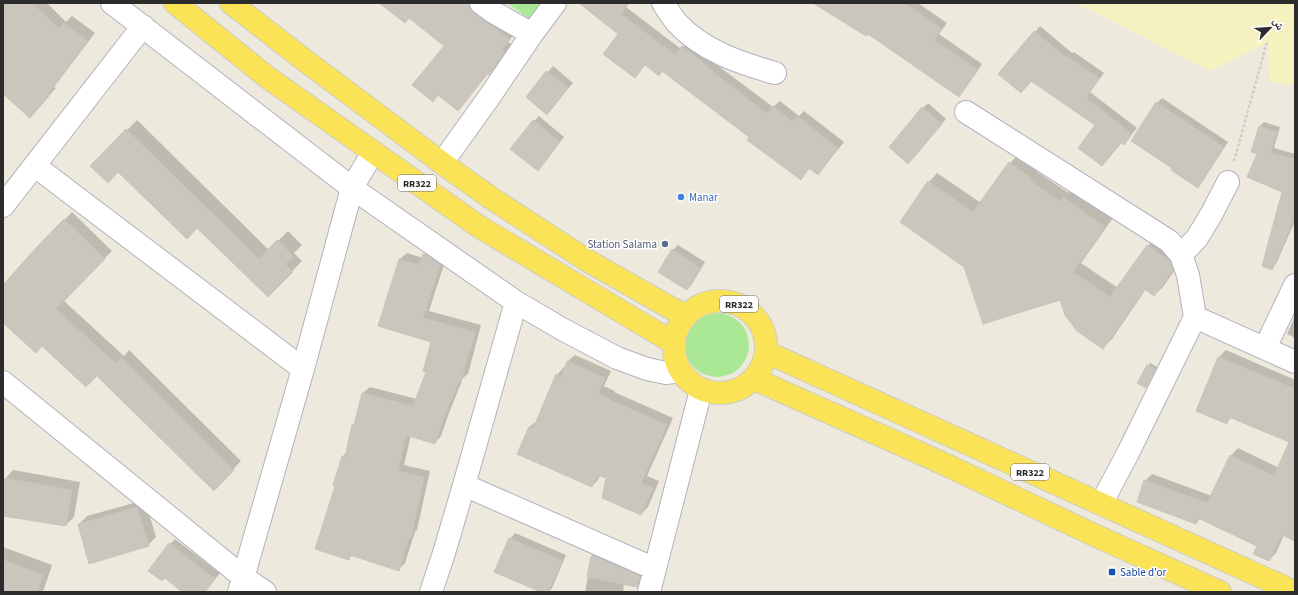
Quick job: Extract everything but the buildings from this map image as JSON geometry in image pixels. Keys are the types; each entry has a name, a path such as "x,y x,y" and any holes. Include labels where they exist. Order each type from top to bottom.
{"main road":[{"name":"RR322","path":"175,3 268,77 478,226 674,343"},
{"name":"RR322","path":"231,3 303,59 491,198 588,261 685,316"},
{"name":"RR322","path":"701,390 680,371 674,357 674,343 677,328 685,316 696,306 710,301 724,300 739,304 751,312 760,324 765,337 766,352 762,366 754,379 940,462 1092,534 1220,592"},
{"name":"RR322","path":"766,352 1295,592"},
{"path":"701,390 715,393 729,392 742,388 754,379"}],"street":[{"path":"112,3 352,188 516,302 562,329 617,358 647,369 666,373 680,371"},
{"path":"481,3 495,13 532,34"},
{"path":"442,163 555,3"},
{"path":"663,3 677,23 704,45 742,63 775,73"},
{"path":"3,206 143,26"},
{"path":"966,112 1170,241 1181,255 1188,275 1195,317 1128,453 1100,504"},
{"path":"241,584 303,369 352,188 374,152"},
{"path":"35,166 303,369"},
{"path":"1181,255 1197,238 1228,182"},
{"path":"1265,348 1295,286"},
{"path":"431,592 464,485 516,302"},
{"path":"1195,317 1295,362"},
{"path":"3,382 241,584 265,592"},
{"path":"650,592 701,390"},
{"path":"464,485 655,569"}],"path":[{"path":"1228,182 1267,42"}],"green space":[{"path":"507,3 543,3 531,20"},
{"path":"717,313 735,319 743,327 749,345 743,363 735,371 717,377 699,371 691,363 685,345 691,327 699,319"}],"sand":[{"path":"1077,3 1295,3 1295,85 1270,82 1267,43 1210,71"}],"place":[{"name":"Manar","path":"681,197"},
{"name":"Station Salama","path":"665,244"},
{"name":"Sable d'or","path":"1112,572"}]}
